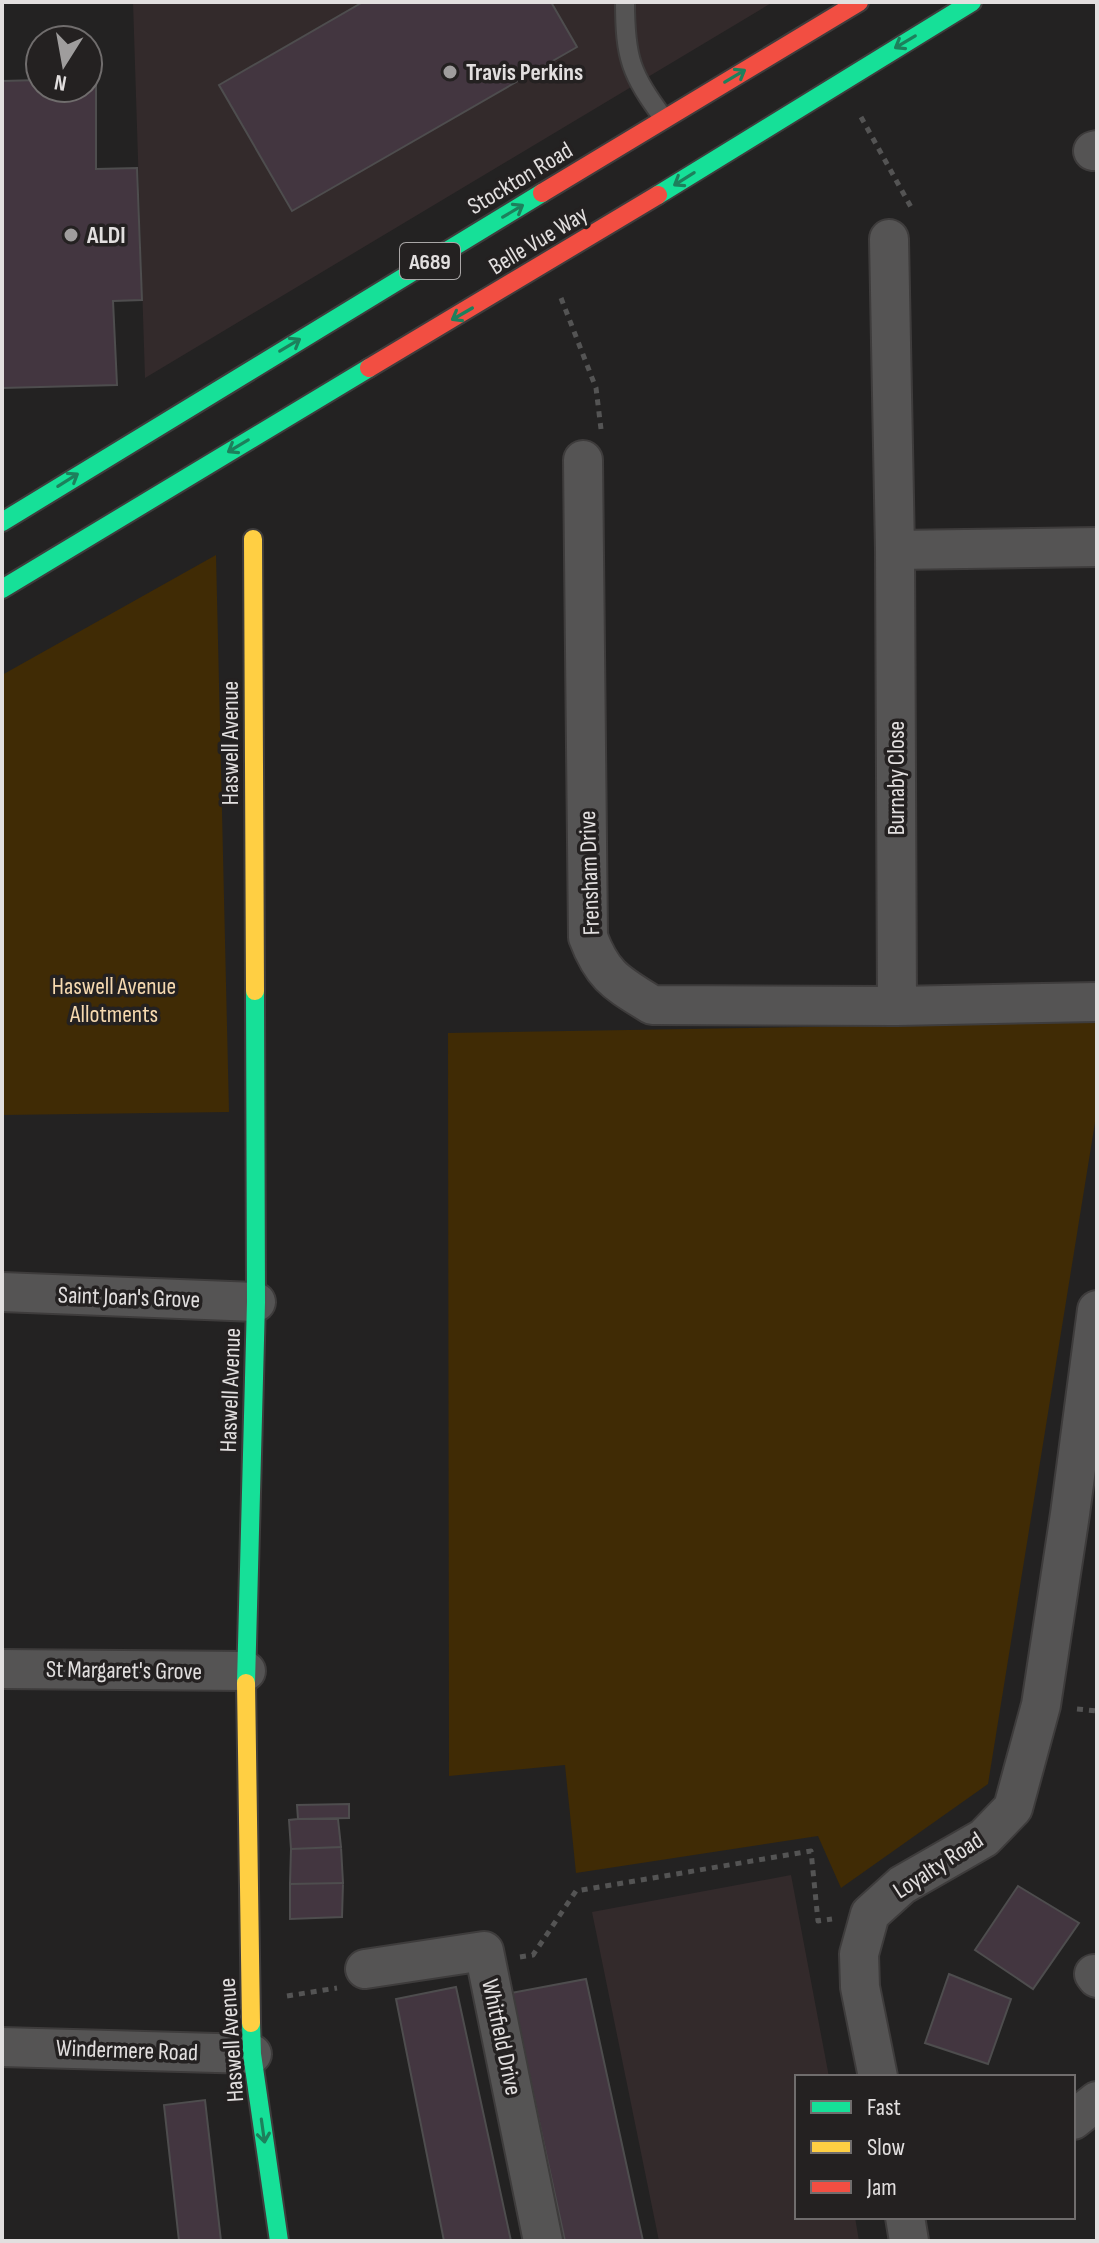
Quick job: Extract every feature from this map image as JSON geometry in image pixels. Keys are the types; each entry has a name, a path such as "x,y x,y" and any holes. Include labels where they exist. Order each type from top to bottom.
{"main road":[{"name":"Stockton Road","path":"2,522 859,2"},
{"name":"Belle Vue Way","path":"2,589 540,268 972,2"},
{"name":"Haswell Avenue","path":"253,539 256,1302 246,1671 252,2038 279,2241"}],"street":[{"name":"Burnaby Close","path":"889,239 895,550 897,1006"},
{"name":"Frensham Drive","path":"583,460 588,937 599,965 624,988 652,1005 897,1006 1097,1002"},
{"path":"895,550 1097,547"},
{"name":"Saint Joan's Grove","path":"2,1292 256,1302"},
{"name":"Loyalty Road","path":"878,2075 860,1987 859,1954 870,1914 902,1885 984,1838 1013,1808 1041,1705 1084,1515 1097,1310"},
{"name":"St Margaret's Grove","path":"2,1669 246,1671"},
{"name":"Whitfield Drive","path":"365,1969 484,1951 543,2241"},
{"name":"Windermere Road","path":"2,2047 252,2038"},
{"path":"1075,2118 1097,2101"},
{"path":"905,2219 909,2241"}],"lane":[{"path":"625,2 625,41 631,69 664,119"}],"path":[{"path":"841,81 911,207 889,239"},
{"path":"540,268 559,292 596,388 602,436 583,460"},
{"path":"484,1951 509,1959 533,1955 576,1891 811,1851 818,1921 870,1914"},
{"path":"252,2038 285,1997 358,1984 365,1969"}],"shaded area":[{"path":"133,2 773,2 145,378"},
{"path":"791,1875 829,2075 795,2075 795,2219 855,2219 859,2241 659,2241 592,1912"}],"green space":[{"name":"Haswell Avenue Allotments","path":"216,555 229,1112 2,1115 2,675"},
{"path":"1097,1022 1097,1110 988,1784 841,1888 818,1836 576,1873 565,1765 449,1776 448,1033"}],"building":[{"path":"363,2 551,2 577,47 292,211 219,85"},
{"name":"ALDI","path":"24,80 24,104 96,104 96,169 137,168 142,300 113,301 117,385 2,388 2,81"},
{"path":"349,1804 349,1818 298,1819 297,1805"},
{"path":"338,1819 341,1847 291,1849 289,1820"},
{"path":"341,1847 343,1883 290,1884 291,1849"},
{"path":"343,1883 342,1917 290,1919 290,1884"},
{"path":"1018,1886 1079,1923 1033,1989 975,1950"},
{"path":"949,1974 1011,1999 988,2064 925,2043"},
{"path":"586,1979 643,2241 565,2241 511,1993"},
{"path":"456,1987 511,2241 444,2241 396,1999"},
{"path":"205,2100 221,2241 179,2241 164,2105"}],"traffic: fast":[{"path":"658,195 972,2"},
{"path":"2,522 542,193"},
{"path":"2,589 369,368"},
{"path":"246,1683 256,1302 255,991"},
{"path":"251,2023 252,2054 279,2241"}],"traffic: slow":[{"path":"253,539 255,991"},
{"path":"246,1683 251,2023"}],"traffic: jam":[{"path":"542,193 859,2"},
{"path":"369,368 658,195"}],"place":[{"name":"Travis Perkins","path":"450,72"},
{"name":"ALDI","path":"71,235"}]}
